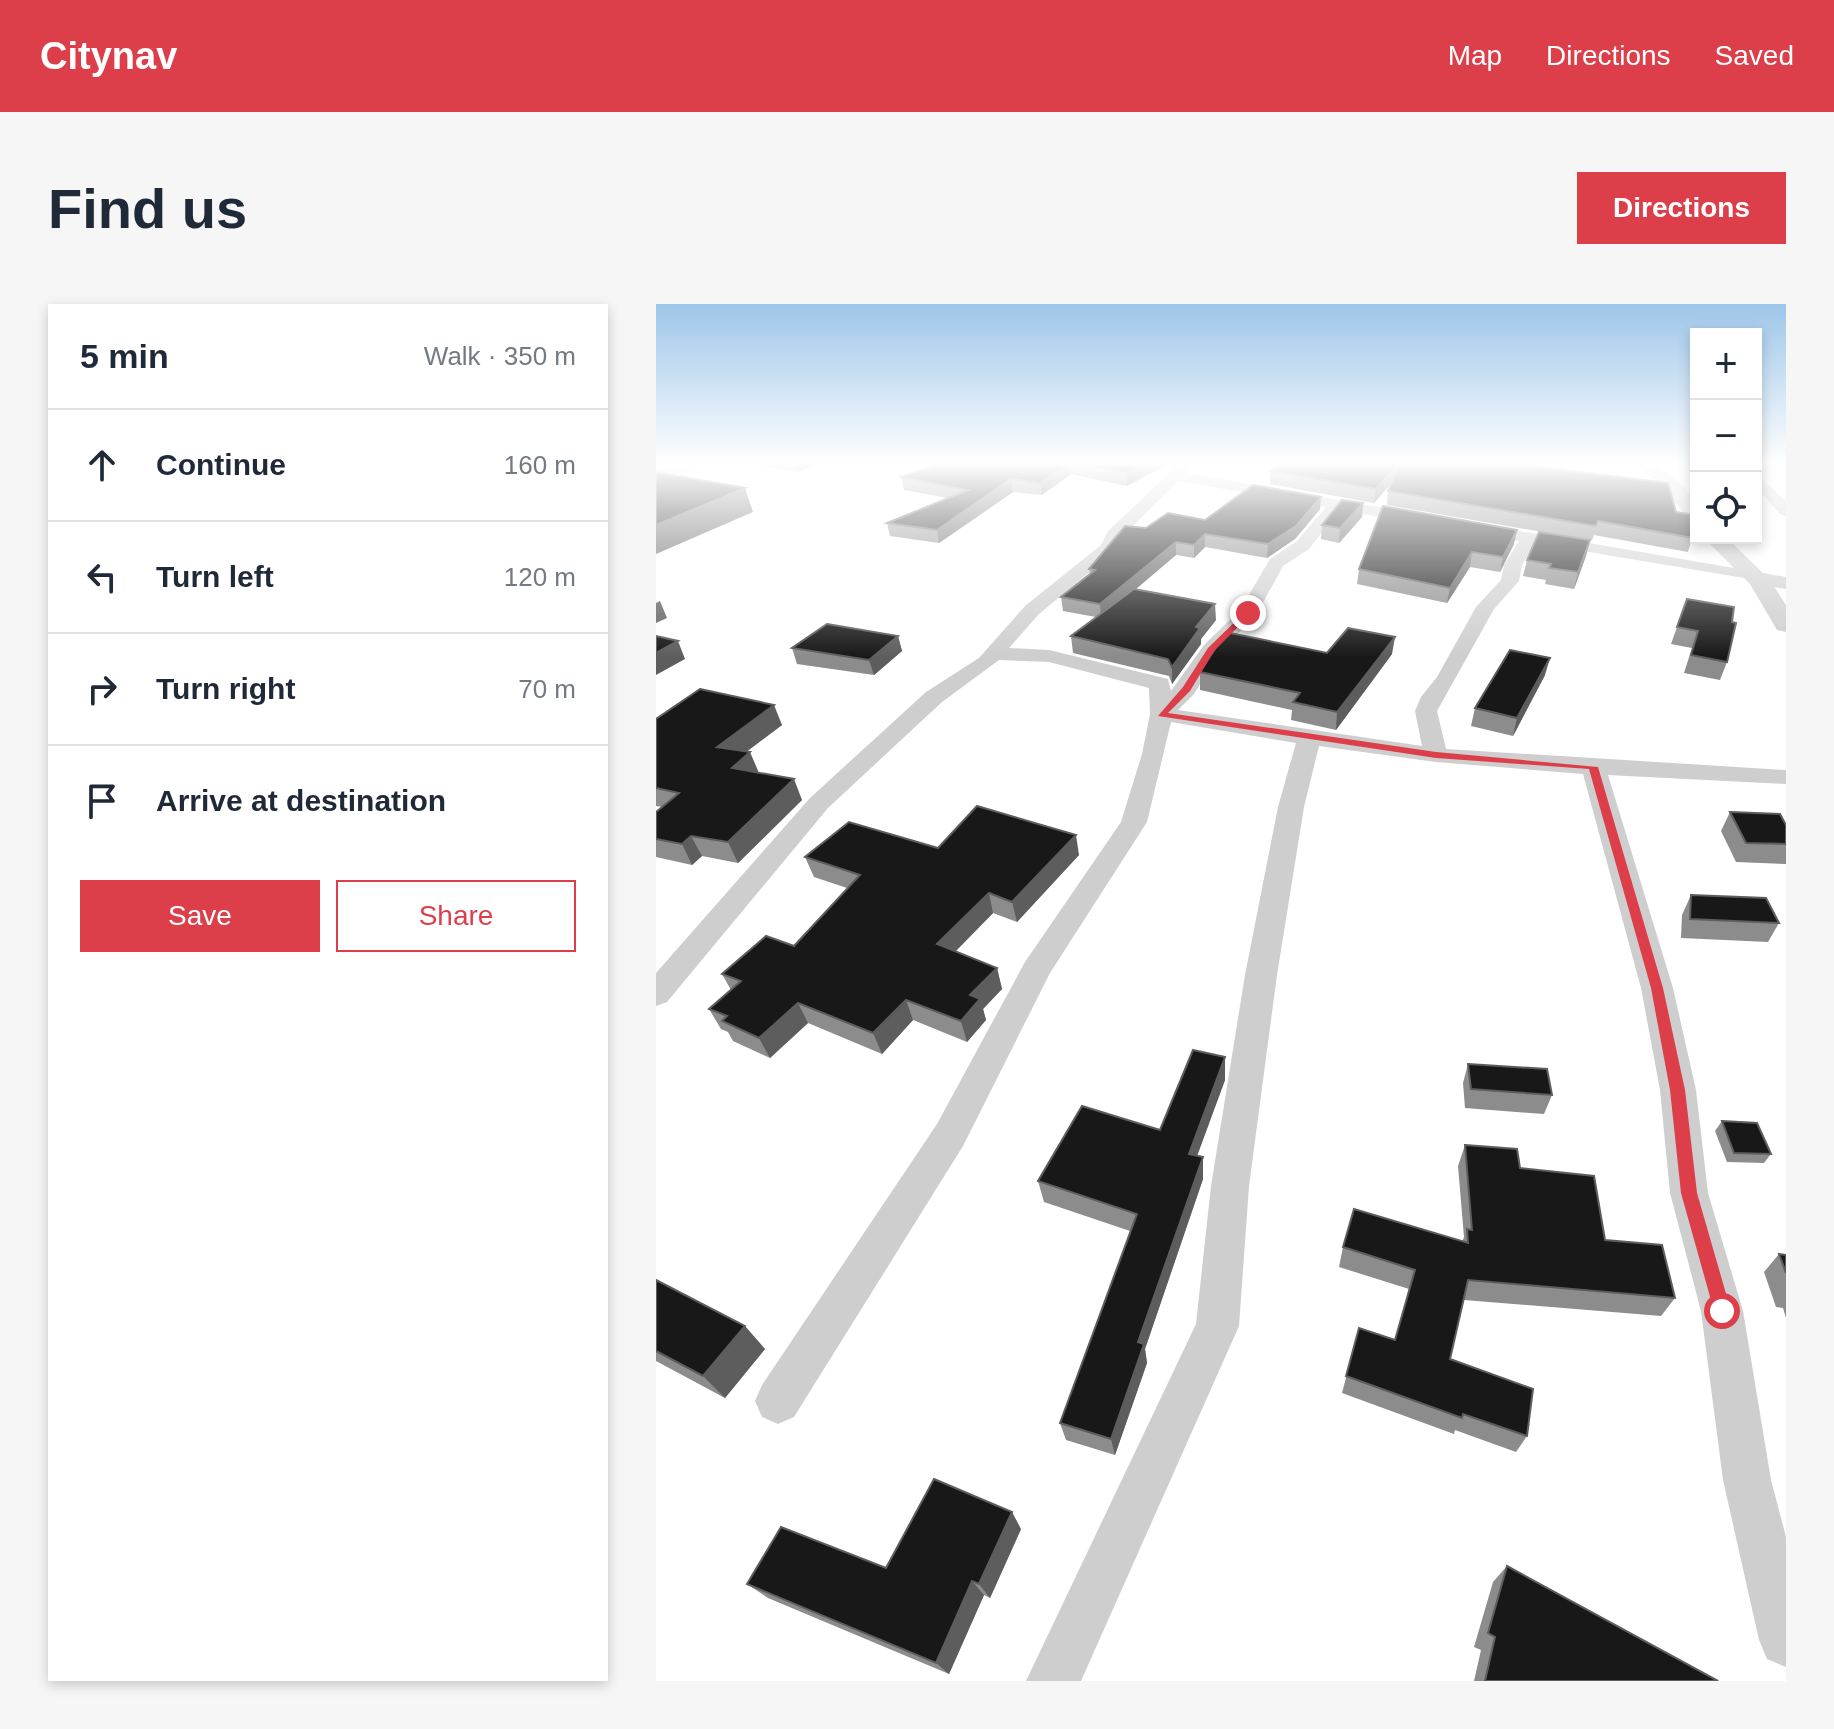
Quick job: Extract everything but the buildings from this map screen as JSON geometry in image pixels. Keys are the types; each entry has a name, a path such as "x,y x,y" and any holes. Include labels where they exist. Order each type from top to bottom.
{"street":[{"path":"656,994 819,803 934,697 994,654 1032,610 1108,548 1121,528"},
{"path":"1161,714 1186,689 1211,649 1248,613 1276,563 1303,545 1317,528"},
{"path":"1476,528 1786,583"},
{"path":"1436,755 1426,711 1432,697 1446,680 1486,607 1510,581 1513,565 1530,537"},
{"path":"1721,544 1755,577 1786,625"},
{"path":"778,1401 950,1135 1036,970 1134,822 1161,714 1160,684 1049,656 994,654"},
{"path":"1161,714 1436,755 1786,777"},
{"path":"1053,1681 1217,1326 1230,1186 1261,975 1291,807 1309,738"},
{"path":"1593,767 1657,988 1678,1090 1689,1193 1722,1311 1747,1480 1786,1640"}],"route":[{"path":"1248,613 1211,649 1186,689 1161,714 1436,755 1593,767 1657,988 1678,1090 1689,1193 1722,1311"}]}
